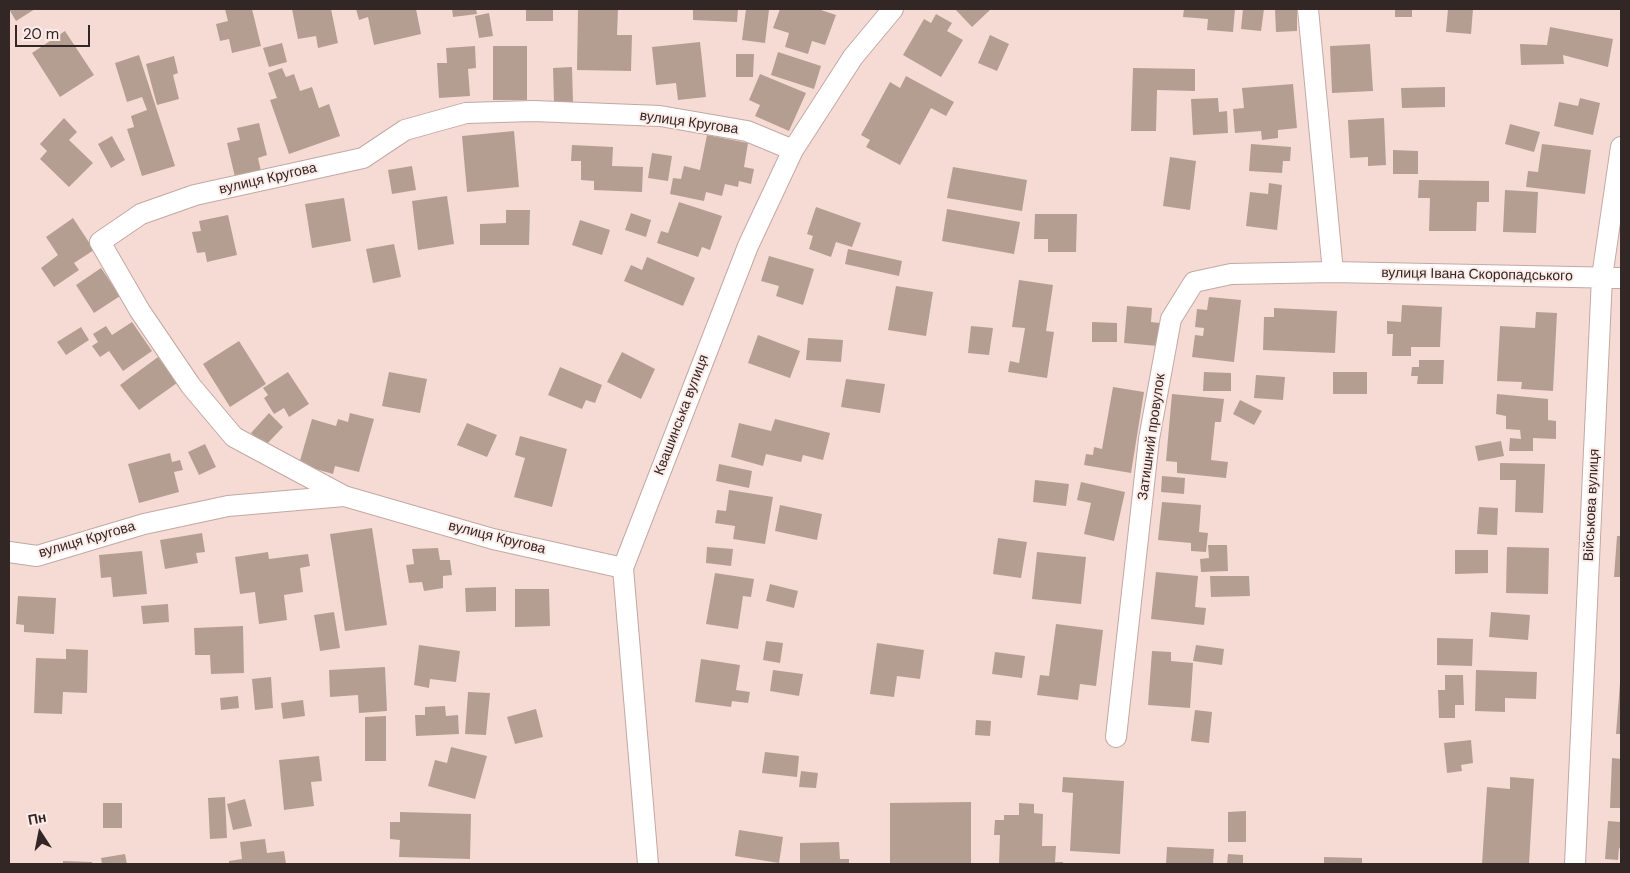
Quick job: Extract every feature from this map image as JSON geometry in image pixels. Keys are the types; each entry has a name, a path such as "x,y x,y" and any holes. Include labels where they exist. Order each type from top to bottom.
{"street":[{"name":"Квашинська вулиця","path":"648,864 623,568 748,246 793,150 853,57 892,9"},
{"path":"1308,9 1333,272"},
{"name":"вулиця Кругова","path":"623,568 493,539 344,496 234,437 191,386 140,310 100,242 141,214 196,196 363,158 405,130 466,113 533,112 660,116 747,131 793,150"},
{"name":"Військова вулиця","path":"1575,864 1621,147"},
{"name":"вулиця Івана Скоропадського","path":"1333,272 1612,278"},
{"name":"Затишний провулок","path":"1116,737 1149,440 1171,319 1194,282 1231,274 1333,272"},
{"name":"вулиця Кругова","path":"9,552 37,556 144,524 228,506 344,496"}],"building":[{"path":"9,9 35,9 16,21"},
{"path":"225,9 252,9 261,46 232,53 229,39 220,41 216,24 228,21"},
{"path":"292,9 331,9 338,43 318,48 316,36 298,39"},
{"path":"356,9 416,9 421,34 374,45 368,17 359,20"},
{"path":"452,9 476,9 477,14 453,17"},
{"path":"526,9 553,9 553,21 526,21"},
{"path":"578,9 618,9 617,35 632,35 631,71 577,70"},
{"path":"693,9 738,9 737,22 693,20"},
{"path":"746,9 769,10 765,43 742,40"},
{"path":"780,9 818,9 836,15 825,45 812,41 808,54 785,47 789,33 773,28"},
{"path":"955,9 991,9 972,27"},
{"path":"1184,9 1235,9 1233,32 1207,30 1208,19 1183,17"},
{"path":"1243,9 1264,9 1261,31 1241,29"},
{"path":"1275,9 1297,9 1297,31 1276,32"},
{"path":"1395,9 1412,9 1412,17 1395,17"},
{"path":"1448,9 1473,9 1471,34 1446,32"},
{"path":"489,13 493,36 479,38 475,16"},
{"path":"936,14 952,23 947,31 963,40 941,77 903,55 924,19 931,23"},
{"path":"1550,27 1613,39 1608,67 1563,55 1564,64 1521,65 1520,44 1547,45"},
{"path":"65,31 94,75 60,97 32,53"},
{"path":"990,35 1009,44 997,71 978,63"},
{"path":"700,42 706,97 678,100 676,83 656,85 652,47"},
{"path":"282,43 287,62 269,67 263,48"},
{"path":"1370,44 1373,91 1332,93 1330,46"},
{"path":"475,46 476,68 468,69 470,96 439,98 437,63 447,63 446,48"},
{"path":"493,46 527,46 527,100 493,100"},
{"path":"778,52 821,66 814,89 771,75"},
{"path":"736,54 754,54 753,77 736,77"},
{"path":"139,55 175,166 142,176 127,129 134,127 131,116 147,110 142,97 127,102 115,63"},
{"path":"174,56 178,73 173,75 179,99 157,105 146,64"},
{"path":"572,67 573,103 554,103 553,68"},
{"path":"282,68 286,77 294,74 300,91 312,87 319,108 329,104 340,136 289,154 270,100 277,98 268,73"},
{"path":"1133,68 1195,69 1195,91 1157,90 1156,131 1131,131"},
{"path":"760,74 806,93 789,131 755,116 760,105 749,100"},
{"path":"906,76 954,102 946,116 931,108 900,165 866,147 870,140 861,135 890,82 900,88"},
{"path":"1293,84 1297,128 1278,130 1278,138 1262,140 1261,131 1235,133 1233,109 1244,108 1242,88"},
{"path":"1445,87 1445,107 1402,108 1401,88"},
{"path":"1218,98 1219,112 1227,111 1228,133 1193,135 1191,99"},
{"path":"1580,98 1600,103 1593,135 1554,126 1559,102 1578,106"},
{"path":"64,118 77,132 69,140 93,163 69,187 40,159 47,151 40,144"},
{"path":"1384,118 1386,165 1368,166 1368,157 1350,158 1348,120"},
{"path":"259,123 267,155 258,158 261,171 235,177 227,143 240,140 237,128"},
{"path":"1510,124 1540,132 1534,152 1505,144"},
{"path":"514,131 519,187 467,192 462,136"},
{"path":"707,135 748,143 744,167 754,169 751,184 739,181 738,187 725,184 722,196 706,192 704,201 670,194 673,178 681,179 684,166 700,170"},
{"path":"112,136 125,160 111,168 98,144"},
{"path":"1251,144 1291,147 1290,161 1283,161 1282,173 1249,171"},
{"path":"1542,144 1591,150 1585,194 1526,187 1528,171 1538,172"},
{"path":"572,145 613,147 612,166 643,167 642,192 594,190 594,181 581,180 581,161 571,161"},
{"path":"1393,150 1418,151 1418,174 1393,174"},
{"path":"652,153 672,156 668,181 648,178"},
{"path":"1170,157 1196,161 1190,210 1163,206"},
{"path":"412,166 416,190 392,194 388,170"},
{"path":"953,167 1027,180 1022,211 947,198"},
{"path":"1419,180 1489,181 1489,202 1477,202 1476,231 1429,231 1430,198 1418,198"},
{"path":"1269,183 1282,185 1277,230 1246,226 1250,192 1268,194"},
{"path":"1505,190 1538,192 1536,233 1503,232"},
{"path":"447,196 454,244 418,250 412,201"},
{"path":"344,198 351,241 312,248 305,204"},
{"path":"679,202 722,216 710,250 702,247 698,257 657,243 661,231 668,233"},
{"path":"816,207 861,223 852,247 836,242 831,257 809,249 813,236 807,234"},
{"path":"947,209 1020,222 1014,254 942,241"},
{"path":"506,210 530,210 529,245 480,245 480,224 506,223"},
{"path":"631,213 651,220 646,237 625,230"},
{"path":"1035,214 1077,214 1076,252 1048,252 1048,239 1034,239"},
{"path":"228,215 237,255 207,262 205,252 197,253 192,232 201,231 199,221"},
{"path":"73,218 94,250 74,263 79,270 54,287 41,268 58,255 46,237"},
{"path":"580,220 610,230 602,255 572,245"},
{"path":"394,244 401,277 373,283 366,249"},
{"path":"848,249 902,261 899,276 845,264"},
{"path":"769,256 814,269 803,305 776,296 779,286 761,281"},
{"path":"647,257 695,278 683,306 624,281 631,265 642,270"},
{"path":"101,268 120,296 94,313 76,285"},
{"path":"1019,280 1053,285 1046,331 1054,332 1047,378 1008,372 1010,361 1019,363 1025,328 1012,327"},
{"path":"896,286 933,292 926,336 888,330"},
{"path":"1209,297 1241,300 1234,362 1192,357 1195,335 1203,336 1204,328 1195,327 1197,309 1207,310"},
{"path":"1402,305 1442,307 1440,347 1411,347 1411,356 1392,356 1393,334 1387,334 1387,321 1401,322"},
{"path":"1127,306 1152,308 1151,322 1160,323 1158,346 1124,343"},
{"path":"1274,308 1337,311 1335,353 1263,350 1264,317 1274,317"},
{"path":"1536,312 1557,313 1553,391 1521,389 1522,382 1497,381 1500,326 1535,328"},
{"path":"132,322 152,351 123,371 109,351 100,357 92,346 98,342 93,334 106,326 112,335"},
{"path":"1092,322 1117,323 1117,342 1092,342"},
{"path":"971,326 993,328 989,355 968,353"},
{"path":"81,327 89,340 66,355 57,342"},
{"path":"758,335 800,351 790,378 748,363"},
{"path":"808,338 843,340 841,362 806,360"},
{"path":"239,341 266,384 230,407 203,364"},
{"path":"622,352 655,369 641,399 607,382"},
{"path":"158,357 177,383 139,410 120,385"},
{"path":"1419,360 1444,360 1443,384 1417,384 1418,376 1411,376 1412,367 1419,367"},
{"path":"560,367 602,385 595,403 586,400 582,409 548,395"},
{"path":"288,372 309,404 289,417 284,408 274,414 264,398 268,395 263,388"},
{"path":"389,372 427,379 420,413 382,406"},
{"path":"1204,372 1231,373 1231,391 1203,391"},
{"path":"1333,372 1367,372 1367,394 1333,394"},
{"path":"1256,375 1285,377 1283,400 1254,398"},
{"path":"846,379 885,384 880,413 841,407"},
{"path":"1113,387 1144,392 1131,473 1084,465 1086,454 1093,455 1094,447 1102,449"},
{"path":"1172,394 1224,399 1221,422 1215,422 1211,460 1228,462 1226,478 1177,473 1177,462 1166,461"},
{"path":"1497,394 1548,399 1548,420 1556,421 1556,439 1533,438 1533,451 1509,451 1510,438 1521,439 1520,430 1506,429 1506,416 1496,414"},
{"path":"1240,400 1262,411 1254,425 1233,414"},
{"path":"269,413 283,427 265,446 251,433"},
{"path":"350,413 374,419 359,472 335,466 333,474 299,464 312,419 336,426 338,419 348,422"},
{"path":"775,419 830,433 823,460 803,455 801,462 766,454 763,466 731,457 739,423 771,431"},
{"path":"467,423 497,435 487,457 457,445"},
{"path":"520,436 567,449 552,507 514,497 525,458 515,455"},
{"path":"1501,441 1504,456 1478,461 1475,446"},
{"path":"205,444 216,467 199,475 188,452"},
{"path":"170,453 172,462 180,460 183,470 174,472 179,492 139,503 128,464"},
{"path":"1500,463 1545,464 1543,513 1515,512 1516,480 1500,480"},
{"path":"719,464 752,471 749,488 716,481"},
{"path":"1162,476 1185,478 1184,494 1161,492"},
{"path":"1035,480 1069,484 1066,506 1033,502"},
{"path":"1081,482 1125,492 1114,541 1084,534 1091,503 1077,500"},
{"path":"729,490 773,497 765,544 733,539 735,526 715,523 717,510 726,511"},
{"path":"1162,502 1201,505 1199,532 1208,533 1206,552 1191,551 1191,543 1158,540"},
{"path":"780,505 822,514 817,540 775,531"},
{"path":"1479,507 1498,508 1497,535 1477,534"},
{"path":"372,528 387,625 345,631 330,534"},
{"path":"202,533 205,552 196,553 198,563 165,569 160,540"},
{"path":"1617,536 1621,536 1621,577 1614,577"},
{"path":"998,538 1027,542 1021,578 993,574"},
{"path":"1208,545 1227,545 1228,571 1201,572 1200,559 1209,558"},
{"path":"707,547 733,549 731,566 706,563"},
{"path":"1507,547 1549,548 1548,594 1506,593"},
{"path":"438,548 440,560 450,560 452,575 443,576 443,588 424,591 422,582 409,583 406,565 414,564 412,549"},
{"path":"1455,550 1488,550 1488,573 1455,574"},
{"path":"142,551 147,594 113,597 111,577 101,578 99,555"},
{"path":"268,552 269,559 308,554 310,566 300,568 303,592 284,595 287,620 259,624 255,592 240,594 235,557"},
{"path":"1037,552 1086,557 1081,604 1032,599"},
{"path":"1156,572 1198,576 1195,607 1206,608 1204,625 1151,619"},
{"path":"715,573 754,579 751,597 743,596 738,629 706,624"},
{"path":"1210,576 1249,576 1250,596 1211,597"},
{"path":"770,584 798,591 794,608 766,601"},
{"path":"496,587 496,611 466,612 465,588"},
{"path":"515,589 549,589 550,626 515,627"},
{"path":"18,596 56,598 54,634 24,632 24,625 16,624"},
{"path":"168,604 169,622 143,624 141,606"},
{"path":"334,612 340,648 320,651 314,615"},
{"path":"1491,612 1530,615 1528,640 1489,637"},
{"path":"1056,624 1103,630 1096,686 1080,684 1078,700 1037,695 1040,675 1049,676"},
{"path":"243,626 244,673 211,674 210,655 195,655 194,628"},
{"path":"1437,638 1473,639 1472,666 1437,665"},
{"path":"766,641 783,643 780,663 763,660"},
{"path":"877,643 924,650 920,679 897,676 894,697 870,694"},
{"path":"419,645 460,651 456,682 430,679 429,688 414,685"},
{"path":"1196,645 1224,649 1222,665 1193,661"},
{"path":"66,649 88,650 87,693 63,692 62,714 34,713 36,658 66,659"},
{"path":"1152,651 1171,652 1171,661 1193,663 1190,708 1148,705"},
{"path":"995,652 1025,656 1022,678 992,674"},
{"path":"701,659 740,665 736,690 750,692 748,703 732,701 731,707 695,702"},
{"path":"385,667 387,711 359,713 358,695 330,697 329,670"},
{"path":"773,670 803,674 799,696 770,691"},
{"path":"1476,670 1537,672 1536,699 1505,698 1505,712 1475,711"},
{"path":"1445,675 1463,675 1464,705 1455,705 1455,718 1439,718 1438,690 1445,690"},
{"path":"271,677 273,708 255,710 252,679"},
{"path":"1620,683 1621,734 1616,734"},
{"path":"468,692 490,693 486,735 465,734"},
{"path":"238,696 239,708 221,710 220,698"},
{"path":"303,700 305,716 283,719 281,703"},
{"path":"445,706 446,716 458,715 459,734 416,736 415,715 425,715 425,707"},
{"path":"536,709 543,737 515,744 507,717"},
{"path":"1195,710 1212,712 1209,743 1191,741"},
{"path":"386,716 386,761 365,761 365,717"},
{"path":"976,720 991,721 990,736 975,735"},
{"path":"1471,740 1473,763 1461,765 1462,771 1447,773 1444,743"},
{"path":"451,747 487,756 475,799 428,786 435,760 447,763"},
{"path":"765,752 799,756 797,777 762,773"},
{"path":"319,756 322,781 311,782 314,806 284,810 279,760"},
{"path":"1612,758 1621,759 1621,808 1610,808"},
{"path":"801,771 818,773 816,788 799,787"},
{"path":"1063,777 1124,781 1120,854 1070,851 1073,793 1062,792"},
{"path":"1510,777 1534,779 1529,864 1482,864 1487,787 1510,789"},
{"path":"225,797 227,838 210,839 208,798"},
{"path":"245,799 252,826 233,830 227,804"},
{"path":"971,802 971,864 890,864 890,803"},
{"path":"103,803 122,803 122,828 103,828"},
{"path":"1019,803 1034,804 1034,813 1043,814 1042,846 1056,846 1055,862 1063,862 1063,864 999,864 1000,835 994,835 995,820 1004,820 1004,815 1019,815"},
{"path":"1246,811 1246,842 1228,842 1228,812"},
{"path":"400,812 471,814 470,859 399,857 400,840 390,839 390,822 400,822"},
{"path":"1608,821 1621,822 1621,849 1619,848 1618,860 1605,859"},
{"path":"739,830 783,837 779,863 735,856"},
{"path":"265,839 267,853 284,851 286,864 229,864 229,861 242,859 240,842"},
{"path":"839,842 840,859 849,859 849,864 800,864 800,843"},
{"path":"1167,847 1214,849 1213,864 1166,864"},
{"path":"125,854 127,864 102,864 101,858"},
{"path":"1228,854 1243,855 1243,864 1227,864"},
{"path":"1324,857 1362,858 1362,864 1324,864"},
{"path":"63,861 92,862 92,864 63,864"}]}
